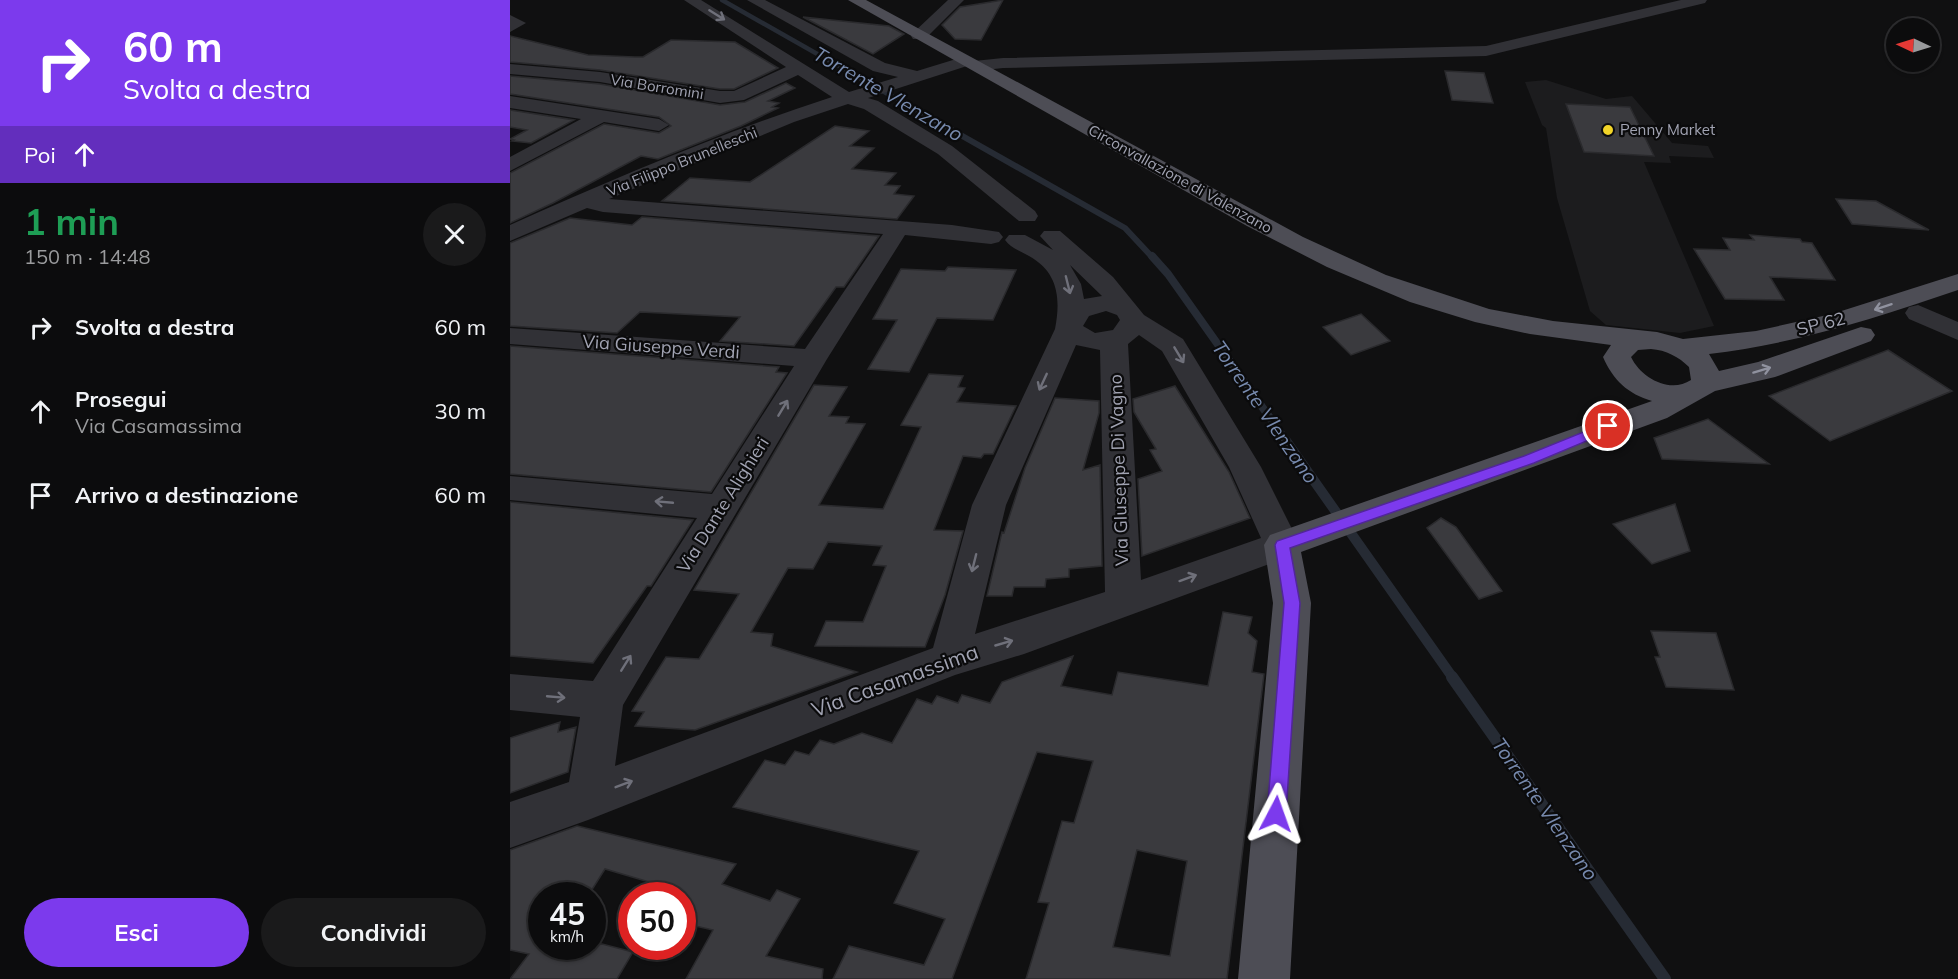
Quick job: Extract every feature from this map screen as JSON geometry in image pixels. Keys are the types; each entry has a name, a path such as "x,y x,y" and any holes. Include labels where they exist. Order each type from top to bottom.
{"main road":[{"name":"Circonvallazione di Valenzano","path":"855,0 1244,216 1356,273 1462,310 1519,325"},
{"name":"SP 62","path":"1681,348 1756,340 1839,321 1958,282"},
{"name":"SP 62","path":"1696,389 1765,370 1958,298"},
{"path":"1264,979 1292,603 1293,541 1529,459 1608,426 1662,411 1696,389 1706,369 1700,361 1681,348 1645,340 1519,325"},
{"path":"1519,325 1628,374 1660,393 1696,389"},
{"path":"1628,374 1617,357 1620,351 1626,345 1645,340"},
{"path":"1608,426 1628,374"}],"street":[{"path":"691,0 799,68 871,105 945,150 1030,218 1104,282 1125,323"},
{"path":"754,0 879,67 917,76"},
{"path":"919,36 957,0"},
{"name":"Via Filippo Brunelleschi","path":"510,234 788,118 917,76 971,64 1486,51 1700,0"},
{"path":"510,20 518,23 510,27"},
{"name":"Via Borromini","path":"510,69 600,77 720,97 737,96 799,68"},
{"path":"511,103 659,125"},
{"path":"510,165 601,116"},
{"path":"586,201 603,205 898,228 990,237 1002,241 1017,240 1035,229 1030,218"},
{"path":"990,237 986,228 994,220 1006,216 1030,218"},
{"name":"Via Dante Alighieri","path":"588,798 603,701 813,359 898,228"},
{"path":"1017,240 1061,266 1069,284 1071,322 1077,338 1086,341 1125,323"},
{"path":"950,658 989,505 1071,322 1095,304 1112,304 1125,323 1173,345 1245,467 1293,541"},
{"path":"1918,313 1958,332"},
{"name":"Via GIuseppe Di Vagno","path":"1124,601 1125,323"},
{"name":"Via Giuseppe Verdi","path":"516,342 813,359"},
{"path":"510,488 722,508"},
{"name":"Via Casamassima","path":"510,825 588,798 950,658 1024,637 1293,541"},
{"path":"510,692 603,701"}],"shaded area":[{"path":"1546,80 1606,99 1632,96 1672,143 1708,146 1714,158 1669,156 1671,163 1644,162 1714,326 1680,333 1606,325 1590,311 1557,198 1546,128 1542,125 1525,82"}],"building":[{"path":"1003,0 981,40 955,39 942,25 960,7"},
{"path":"803,17 889,26 904,34 873,54"},
{"path":"510,36 588,55 635,57 643,57 671,40 735,42 778,68 734,89 720,89 600,70 510,62"},
{"path":"1445,71 1484,73 1493,103 1452,100"},
{"path":"510,76 600,84 720,105 745,102 786,83 795,88 768,101 779,103 772,107 778,108 741,126 658,159 641,156 510,223 510,173 604,124 659,133 671,126 659,117 510,94"},
{"name":"Penny Market","path":"1566,104 1630,107 1654,156 1584,152"},
{"path":"510,110 574,120 531,143 512,141 514,140 510,139 527,130 510,127"},
{"path":"835,126 869,131 850,146 874,148 852,169 896,173 885,185 900,186 894,194 914,196 897,219 662,201 690,178 750,182"},
{"path":"1836,199 1876,201 1929,230 1852,224"},
{"path":"642,217 879,236 844,287 836,287 794,346 720,341 740,317 640,312 617,333 510,326 510,243 570,218 632,225"},
{"path":"1750,235 1800,239 1802,242 1812,243 1835,280 1770,277 1784,300 1725,299 1694,249 1730,250 1723,238 1754,240"},
{"path":"948,267 1016,270 993,320 937,318 909,372 868,369 897,320 873,319 901,269 945,271"},
{"path":"1361,314 1390,341 1351,355 1323,327"},
{"path":"510,346 779,367 776,372 787,373 711,492 510,474"},
{"path":"1888,350 1952,391 1830,441 1769,396"},
{"path":"929,374 963,376 958,387 965,388 957,402 1016,406 993,454 984,454 981,458 963,456 934,530 963,531 945,595 925,647 815,646 826,621 863,622 886,566 873,565 882,546 828,542 813,569 788,568 751,632 773,634 771,646 857,672 695,730 635,726 644,712 632,711 666,657 699,659 739,594 694,590 814,385 847,387 829,416 849,417 846,423 865,424 819,505 883,509 921,427 901,425"},
{"path":"1175,386 1229,472 1250,518 1142,556 1138,479 1162,471 1150,450 1156,449 1134,412 1133,399"},
{"path":"1055,398 1099,401 1099,413 1083,470 1100,465 1102,566 1069,569 1069,577 1046,579 1045,587 1014,587 1012,596 987,596 1002,532 1004,533 1025,468"},
{"path":"1708,419 1769,464 1662,459 1654,438"},
{"path":"510,502 693,520 651,586 647,586 593,663 510,656"},
{"path":"1675,504 1690,551 1652,564 1613,524"},
{"path":"1441,518 1456,527 1502,591 1479,599 1427,528"},
{"path":"1223,612 1252,617 1248,633 1257,641 1252,672 1264,674 1227,979 1026,979 1049,903 1038,902 1062,821 1074,823 1093,761 1037,752 952,979 833,979 849,946 924,965 945,919 894,903 919,851 733,807 765,760 785,765 795,751 809,755 820,740 834,744 862,733 892,743 917,699 932,704 937,696 958,703 962,695 990,703 1002,682 1073,656 1061,686 1112,695 1118,672 1208,686","holes":["1137,850 1187,861 1170,956 1113,947"]},
{"path":"1651,631 1716,633 1734,690 1666,687 1655,657 1660,657"},
{"path":"560,722 558,732 576,727 568,772 510,793 510,738"},
{"path":"577,826 736,864 722,884 770,901 777,890 800,899 766,956 823,969 822,979 686,979 713,930 696,926 696,882 649,882 605,869 597,882 528,882 528,954 510,950 510,850"},
{"path":"606,945 618,948 618,960 628,960 617,979 510,979 528,955 528,960 606,960"}],"waterway":[{"name":"Torrente Vlenzano","path":"722,0 923,114"},
{"name":"Torrente Vlenzano","path":"920,112 1125,228 1153,258"},
{"name":"Torrente Vlenzano","path":"1152,256 1168,274 1287,442"},
{"name":"Torrente Vlenzano","path":"1286,441 1453,678"},
{"name":"Torrente Vlenzano","path":"1452,677 1665,979"}],"place":[{"name":"Penny Market","path":"1608,130"}],"route":[{"path":"1276,814 1292,603 1282,545 1529,459 1608,426"}]}
